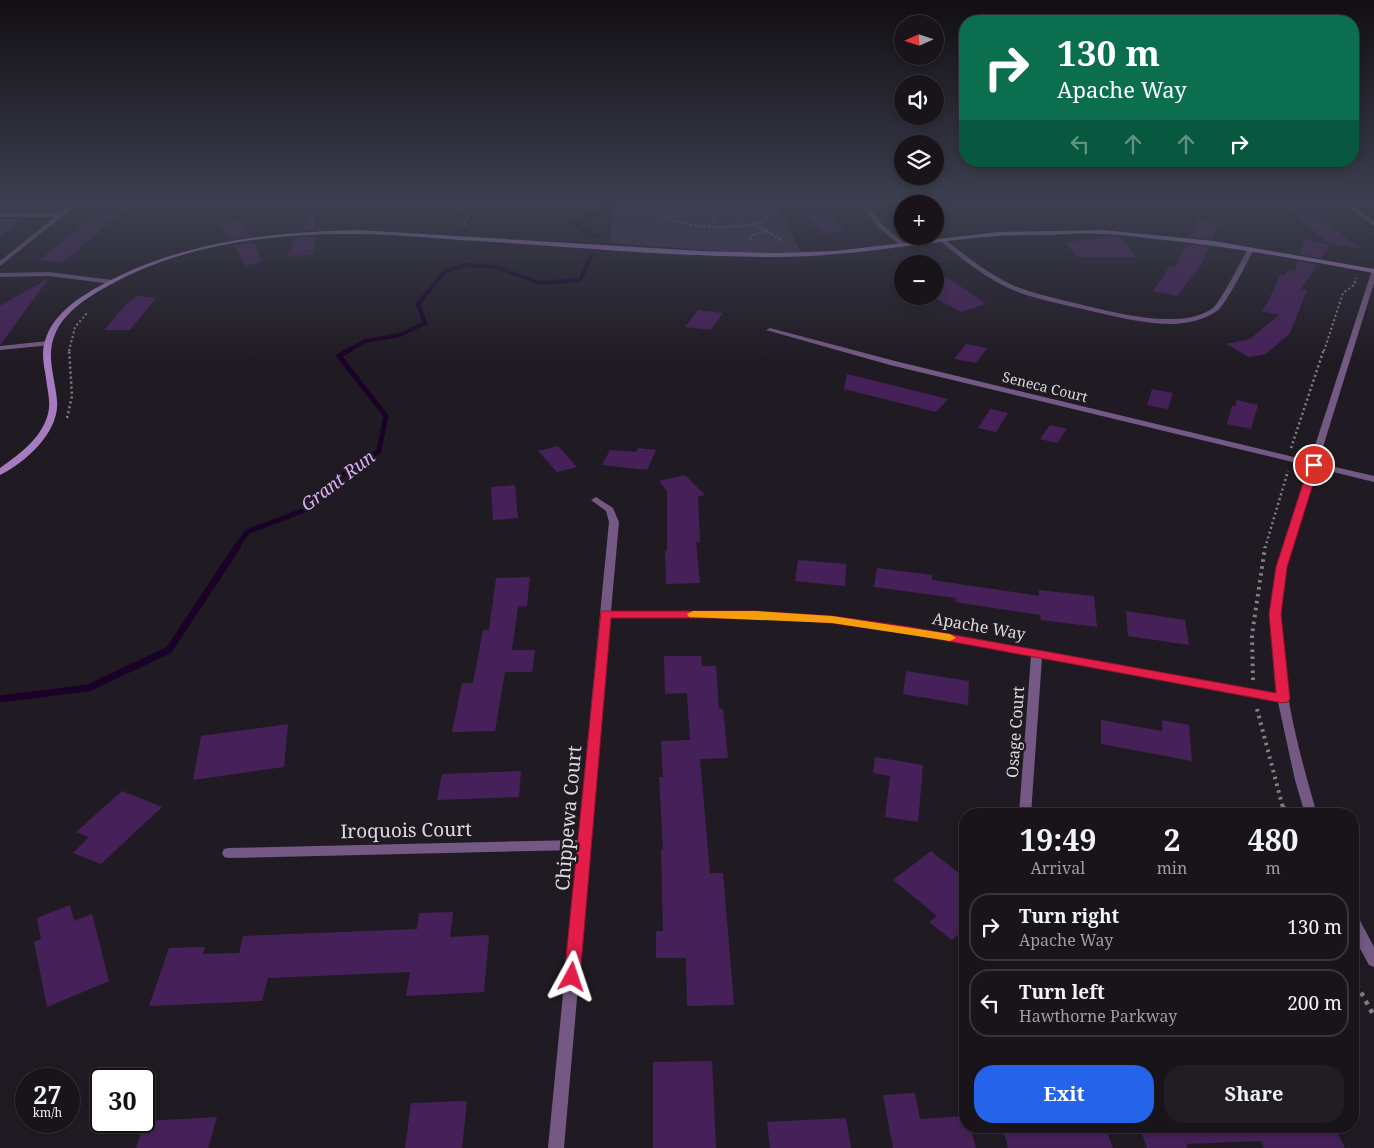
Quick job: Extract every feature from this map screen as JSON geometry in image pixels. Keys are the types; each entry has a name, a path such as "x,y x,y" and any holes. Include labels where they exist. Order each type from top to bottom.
{"street":[{"path":"0,264 13,254"},
{"path":"1,470 40,438 49,423 53,410 47,354 48,343 58,322 71,309 112,282 158,263 190,254"},
{"path":"730,254 811,254"},
{"path":"961,254 990,275 1030,294 1134,318 1171,321 1202,318 1217,308 1248,254"},
{"path":"1275,254 1374,272 1281,567 1275,614 1283,699 1309,808"},
{"path":"0,275 49,274 112,282"},
{"name":"Seneca Court","path":"770,330 893,363 1374,479"},
{"path":"0,348 48,343"},
{"name":"Chippewa Court","path":"556,1148 614,522 610,510 596,500"},
{"name":"Apache Way","path":"605,614 755,615 832,619 910,630 1283,699"},
{"name":"Osage Court","path":"1025,808 1038,653"},
{"name":"Iroquois Court","path":"229,853 584,845"},
{"path":"1359,932 1374,961"}],"path":[{"path":"64,425 70,411 73,385 69,350 74,328 92,307"},
{"path":"1359,989 1374,1016"}],"building":[{"path":"47,254 74,254 64,262 39,260"},
{"path":"238,254 260,254 260,262 246,266"},
{"path":"287,254 314,254 314,255 286,256"},
{"path":"1074,254 1134,254 1137,257 1077,257"},
{"path":"1182,254 1206,254 1201,265 1177,296 1153,291 1170,266 1176,266"},
{"path":"1300,254 1324,254 1321,258"},
{"path":"1298,261 1317,265 1301,289 1307,290 1290,333 1266,354 1249,357 1226,344 1250,339 1279,315 1261,311 1268,302 1280,274 1285,275 1289,270 1295,272"},
{"path":"944,275 986,304 962,312 944,303"},
{"path":"49,278 1,344 0,344 0,306"},
{"path":"137,296 156,298 130,330 104,330 127,303"},
{"path":"698,310 723,313 711,330 685,327"},
{"path":"966,344 987,348 976,363 954,359"},
{"path":"847,374 948,399 936,412 844,389"},
{"path":"1152,389 1173,393 1168,409 1147,405"},
{"path":"1237,400 1258,405 1251,429 1227,424 1232,406 1235,406"},
{"path":"990,409 1008,413 996,432 978,428"},
{"path":"1050,425 1067,429 1057,443 1040,439"},
{"path":"558,446 577,467 557,472 538,451"},
{"path":"638,448 656,450 647,470 602,465 610,450 636,452"},
{"path":"685,475 705,495 698,497 700,542 696,542 700,583 666,584 667,491 659,481"},
{"path":"515,485 518,518 493,520 491,487"},
{"path":"798,560 846,564 845,586 795,581"},
{"path":"877,568 932,575 932,580 1039,596 1039,590 1094,596 1097,627 1041,620 1040,615 955,602 956,598 874,587"},
{"path":"530,577 527,606 518,607 512,650 535,650 532,672 505,672 495,731 452,732 462,683 473,683 483,630 489,630 496,578"},
{"path":"1126,611 1185,620 1189,645 1128,636"},
{"path":"664,656 701,656 702,666 716,666 719,709 723,709 728,758 700,759 710,873 723,873 734,1005 687,1006 686,958 656,958 656,931 663,931 661,849 663,849 659,777 663,777 661,741 690,740 687,693 665,694"},
{"path":"906,671 969,681 968,705 903,694"},
{"path":"1101,720 1162,731 1162,720 1189,725 1192,761 1101,744"},
{"path":"288,724 284,767 193,780 201,736"},
{"path":"875,757 923,765 918,822 885,817 890,776 873,773"},
{"path":"521,771 519,797 437,800 442,774"},
{"path":"122,791 162,807 101,864 73,853 89,837 76,832"},
{"path":"931,851 959,873 959,934 952,940 929,922 937,916 893,880"},
{"path":"70,905 74,921 92,914 109,981 47,1007 34,942 41,939 37,918"},
{"path":"453,912 450,937 489,935 484,992 406,996 410,972 268,978 262,1001 149,1006 169,948 205,947 203,954 239,953 243,936 417,929 419,913"},
{"path":"712,1061 716,1148 653,1148 653,1062"},
{"path":"915,1093 920,1119 959,1116 959,1133 972,1133 976,1148 893,1148 883,1095"},
{"path":"467,1101 462,1148 405,1148 411,1103"},
{"path":"217,1117 208,1148 136,1148 141,1133 155,1133 155,1120"},
{"path":"846,1118 851,1148 770,1148 767,1122"},
{"path":"1004,1133 1108,1133 1113,1148 1008,1148"},
{"path":"1142,1133 1338,1133 1345,1148 1264,1148 1261,1141 1186,1144 1188,1148 1147,1148"}],"waterway":[{"name":"Grant Run","path":"348,351 365,341 400,335 425,323 418,304 445,271 467,265 497,267 539,283 580,280 592,255"},
{"name":"Grant Run","path":"236,548 247,532 307,509 328,485 379,451 386,416 339,356 351,349"},
{"name":"Grant Run","path":"0,699 88,688 169,650 237,547"}],"slow traffic":[{"path":"693,614 832,619 910,630 950,638"}],"route":[{"path":"572,977 605,614 755,615 832,619 910,630 1283,699 1275,614 1281,567 1314,465"}]}
